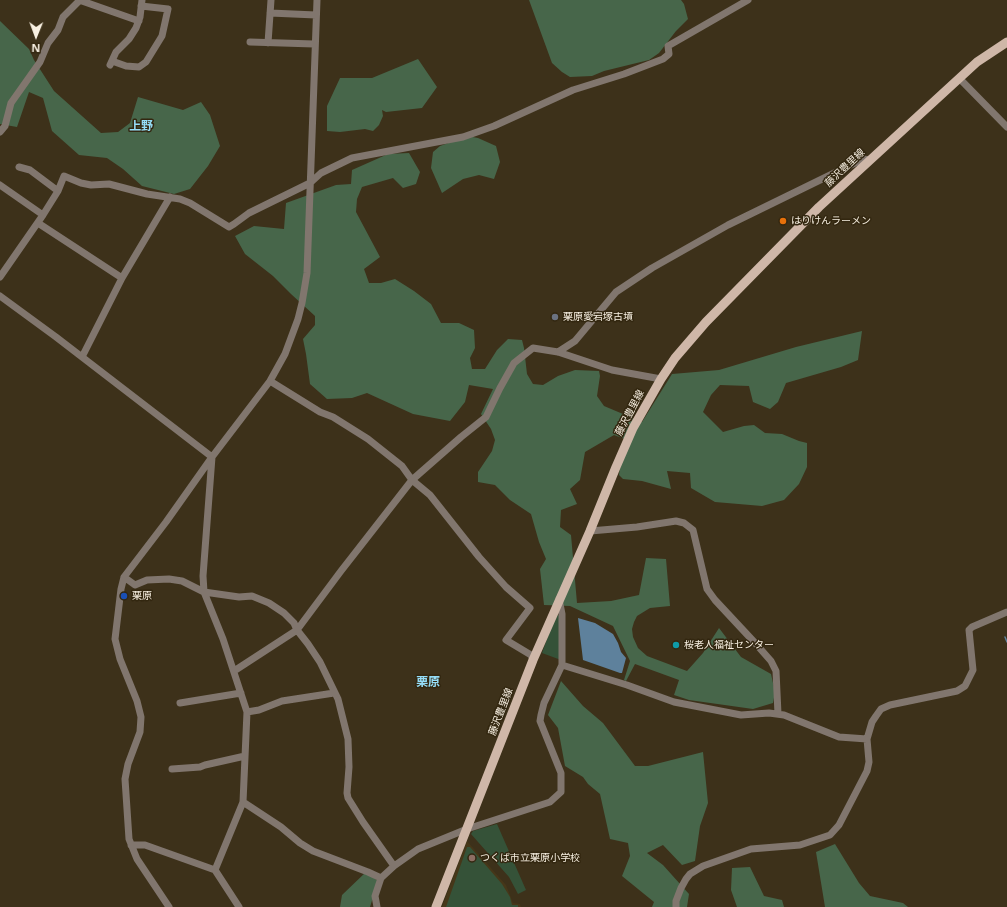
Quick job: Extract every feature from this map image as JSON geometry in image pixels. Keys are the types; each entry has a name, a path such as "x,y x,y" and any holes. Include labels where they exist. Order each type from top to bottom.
{"main road":[{"name":"藤沢豊里線","path":"436,907 533,660 590,531 633,428 661,379 675,358 712,317 819,207 977,62 1007,42"}],"street":[{"path":"0,132 6,126 11,103 40,62 48,43 58,30 63,17 79,0 139,21"},
{"path":"268,43 271,0"},
{"path":"169,907 137,859 131,845 128,830 124,779 140,732 141,717 137,700 120,659 115,639 118,608 124,577 166,522 212,457 270,382 285,354 294,330 302,303 307,273 314,44 317,0"},
{"path":"0,278 43,216 58,191 64,176 81,183 91,185 109,184 147,194 180,199 190,203 229,227 249,213 310,183 321,173 352,158 463,137 494,126 573,90 624,74 663,59 669,54 668,46 748,0"},
{"path":"141,3 168,9 162,36 146,62 138,67 111,63 116,52 129,40 136,28 139,21 141,3"},
{"path":"270,13 316,15"},
{"path":"250,42 314,44"},
{"path":"959,78 1007,127"},
{"path":"558,352 575,341 616,292 652,268 742,218 863,159 870,160"},
{"path":"19,167 30,170 58,191"},
{"path":"0,185 43,216"},
{"path":"82,358 122,278 170,197"},
{"path":"38,223 122,278"},
{"path":"0,296 212,457"},
{"path":"234,671 297,630 412,480 486,417 514,363 533,348 558,352 612,370 661,379"},
{"path":"270,382 320,412 333,417 368,439 402,466 412,480 430,495 479,557 506,587 530,608 506,640 531,655 533,660"},
{"path":"212,457 203,576 204,592 223,639 247,712 243,802 215,870"},
{"path":"590,531 637,527 676,521 684,523 693,530 707,589 715,600 771,661 776,671 778,714"},
{"path":"124,577 135,585 147,580 182,581 204,592 239,597 252,596 269,603 284,613 294,623 297,630 320,662 338,699 348,739 348,798 394,866"},
{"path":"374,905 375,896 381,878 394,866 418,849 467,829 550,802 560,792 561,774 540,721 540,715 544,703 562,665 562,618 559,599"},
{"path":"676,907 678,895 686,879 690,874 703,866 751,849 800,845 830,835 839,825 867,770 869,762 867,739 872,722 881,709 898,703 957,691 965,686 973,670 969,630 972,627 1007,612"},
{"path":"562,665 627,685 674,702 741,715 778,714 790,716 839,737 867,739"},
{"path":"180,703 241,693"},
{"path":"247,712 259,710 282,701 334,693"},
{"path":"172,770 200,768 205,765 245,756"},
{"path":"243,802 313,851 381,878"},
{"path":"131,845 145,845 215,870 239,907"}],"shaded area":[{"name":"つくば市立栗原小学校","path":"467,841 506,885 513,903 520,904 521,907 442,907"}],"green space":[{"path":"529,0 681,0 684,4 688,19 676,31 659,53 649,60 604,71 592,76 570,77 552,63"},
{"path":"0,21 29,49 34,60 54,91 101,133 118,132 130,123 138,97 183,110 201,102 210,115 220,146 208,166 190,189 174,194 142,186 123,169 107,158 79,155 52,131 43,98 29,92 17,127 0,124"},
{"path":"418,59 437,87 422,108 386,112 382,110 383,116 379,125 373,131 365,129 340,132 327,131 327,106 340,78 372,78"},
{"path":"461,135 478,138 496,146 500,162 494,179 479,175 463,179 442,193 431,168 433,152 440,146 454,141"},
{"path":"409,153 420,172 416,184 403,188 393,178 362,187 357,199 356,212 380,257 364,269 369,283 381,283 395,279 414,291 431,304 441,323 459,323 474,330 475,348 470,358 472,369 485,369 497,350 508,339 522,340 527,374 533,384 543,385 558,376 575,370 599,371 600,376 597,396 604,406 642,422 672,374 719,370 796,347 862,331 858,360 841,367 786,383 778,402 770,409 753,402 749,386 720,385 711,395 703,412 723,432 744,426 754,425 765,433 782,434 807,443 807,467 799,484 784,500 762,506 715,502 691,488 690,473 667,471 671,489 642,481 623,479 619,475 620,467 630,441 614,435 585,452 580,480 570,489 577,504 561,510 560,527 571,535 577,603 611,601 639,595 646,558 666,559 670,606 650,608 637,616 632,629 633,637 638,648 647,656 687,671 703,653 719,628 741,657 771,674 775,692 773,703 753,709 689,700 674,695 679,680 635,664 626,681 624,680 630,661 613,626 570,606 544,605 540,569 546,559 539,542 531,514 510,500 495,485 478,482 478,472 492,451 495,440 491,429 481,414 493,389 469,385 465,402 450,421 413,414 367,393 352,398 327,399 310,384 303,339 315,325 315,316 273,276 245,254 235,236 254,226 284,229 286,203 336,185 351,184 352,170 388,154"},
{"path":"557,614 559,616 561,660 542,653"},
{"path":"561,681 583,706 603,723 635,766 648,766 703,752 708,803 700,826 695,861 682,865 663,845 647,853 663,865 689,894 687,907 652,907 654,902 622,876 630,856 628,843 610,839 600,794 588,784 583,777 565,766 558,728 548,715"},
{"path":"497,824 526,890 518,894 509,877 471,834 473,831"},
{"path":"835,844 859,883 870,896 903,903 908,907 825,907 816,852"},
{"name":"つくば市立栗原小学校","path":"467,847 470,847 502,884 510,897 512,905 518,905 518,907 446,907"},
{"path":"750,867 764,896 782,900 784,907 737,907 731,890 732,868"},
{"path":"366,872 378,881 370,907 340,907 342,895"}],"water":[{"path":"578,618 595,623 613,634 621,652 626,658 622,673 583,660"}],"waterway":[{"path":"1005,637 1007,642"}],"place":[{"name":"はりけんラーメン","path":"783,221"},
{"name":"栗原愛宕塚古墳","path":"555,317"},
{"name":"栗原","path":"124,596"},
{"name":"桜老人福祉センター","path":"676,645"},
{"name":"つくば市立栗原小学校","path":"472,858"}],"district":[{"name":"上野","path":"141,127"},
{"name":"栗原","path":"428,683"}]}
